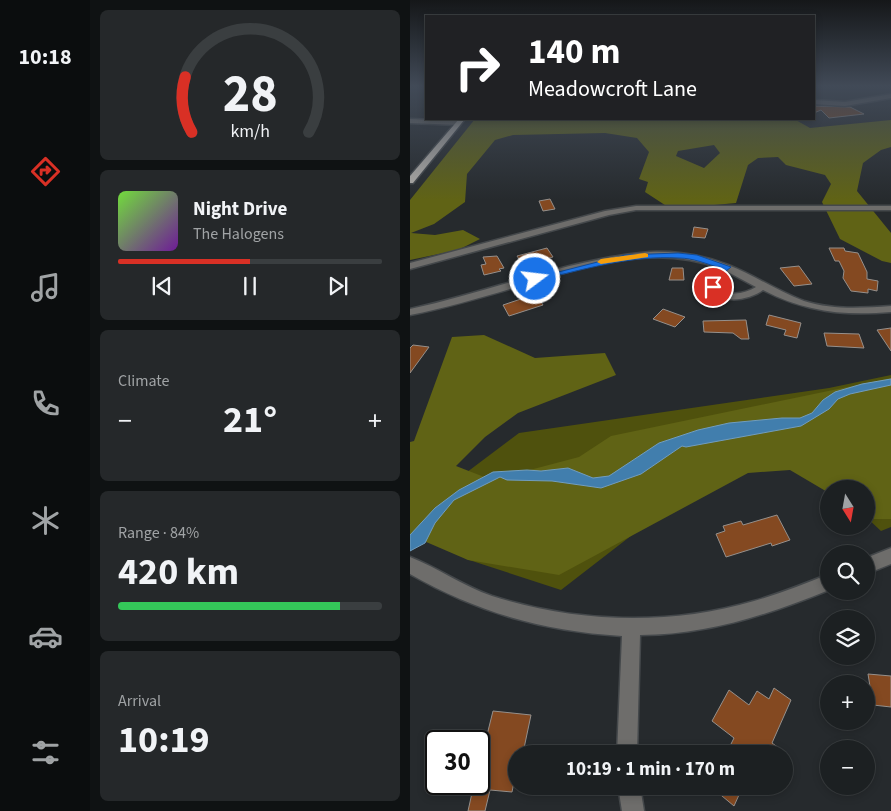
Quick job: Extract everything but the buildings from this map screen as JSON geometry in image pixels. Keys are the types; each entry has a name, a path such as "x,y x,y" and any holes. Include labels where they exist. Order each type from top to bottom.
{"main road":[{"path":"410,181 457,125"}],"street":[{"path":"410,266 608,213 636,208 891,208"},
{"path":"410,312 582,266 625,257 678,255 702,259 726,267 801,304 853,311 891,309"},
{"path":"726,267 715,276 712,282 713,287 718,292 733,297 742,297 750,295 763,286"},
{"path":"875,562 891,556"},
{"path":"410,565 468,595 517,611 572,622 631,626 684,623 733,616 774,604 820,586"},
{"path":"627,745 631,626"},
{"path":"630,795 633,811"}],"shaded area":[{"path":"470,125 804,125 810,128 842,125 891,125 891,147 881,150 863,163 857,191 891,233 891,263 882,261 840,239 822,202 831,184 825,175 786,165 778,157 758,158 748,165 736,203 671,209 645,192 648,182 639,179 649,152 637,138 605,133 513,135 495,140 467,174 465,202 434,224 411,233 435,235 463,230 480,239 458,250 410,260 410,200","holes":["714,145 720,153 704,168 676,156 678,151"]},
{"path":"484,335 535,358 605,353 616,375 518,413 485,437 456,466 492,480 579,457 611,436 891,378 891,519 875,519 875,480 820,480 820,488 790,470 748,473 559,575 468,560 410,535 410,442 414,441 452,337"},
{"path":"891,375 891,527 881,531 875,525 875,480 849,480 801,454 698,484 561,590 466,559 410,515 519,433 829,388"}],"water":[{"path":"891,379 891,385 850,394 838,399 829,409 801,426 686,447 682,446 641,474 601,488 552,481 507,480 500,477 454,500 435,523 425,543 410,551 410,535 435,508 459,490 493,472 541,471 568,468 593,478 609,476 659,443 698,430 729,423 800,418 812,413 823,400 835,392 862,384"}],"slow traffic":[{"path":"601,262 645,255"}],"route":[{"path":"535,279 625,257 678,255 694,257 726,267 715,276 712,282 713,287"}]}
